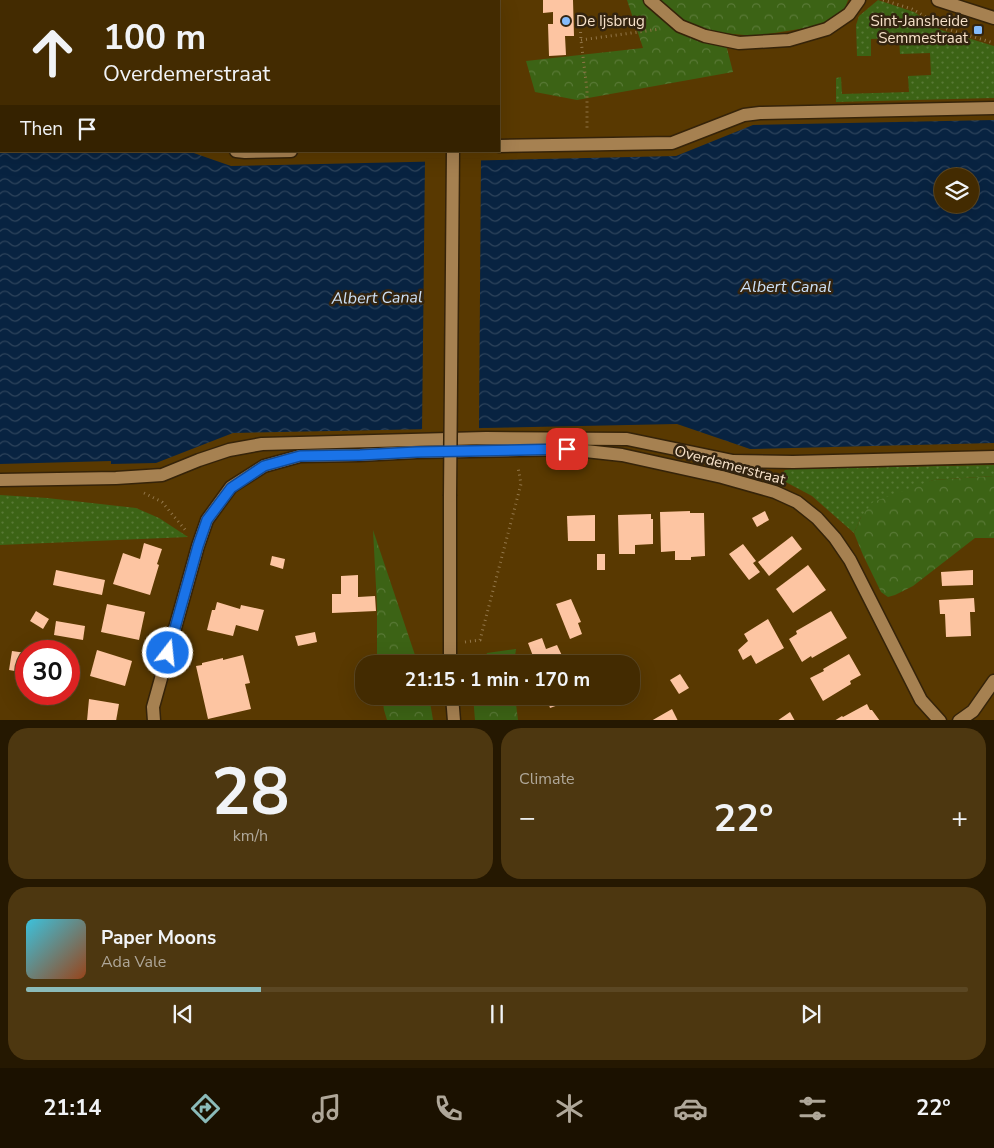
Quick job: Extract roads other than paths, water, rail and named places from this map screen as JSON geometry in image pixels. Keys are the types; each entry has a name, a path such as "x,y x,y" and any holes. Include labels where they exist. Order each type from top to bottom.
{"street":[{"path":"650,0 680,26 705,36 739,43 789,40 827,30 849,14 858,0"},
{"path":"938,0 994,18"},
{"path":"500,146 672,143 744,115 760,113 994,108"},
{"path":"450,655 453,152"},
{"path":"0,480 116,478 162,475 229,450 262,444 486,438 627,439 733,462 994,457"},
{"name":"Overdemerstraat","path":"154,720 153,707 207,520 231,488 264,466 300,456 567,449 622,455 751,485 775,492 797,502 817,518 835,538 850,560 921,700 940,720"},
{"path":"959,720 973,711 994,680"},
{"path":"453,705 454,720"}],"water":[{"name":"Albert Canal","path":"994,120 994,443 750,449 677,424 233,433 156,463 111,464 111,461 0,464 0,152 191,152 231,166 676,156 753,125"}],"place":[{"name":"De Ijsbrug","path":"566,21"},
{"name":"Sint-Jansheide Semmestraat","path":"978,30"}]}
